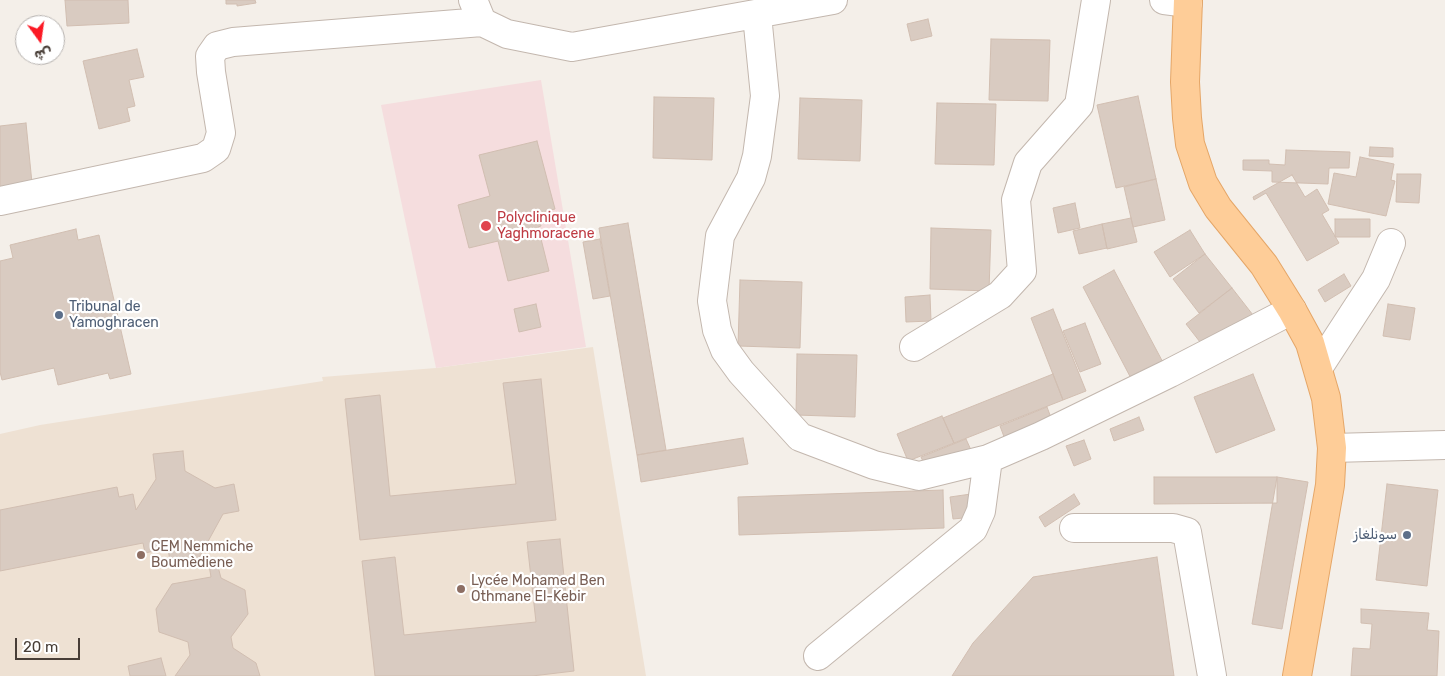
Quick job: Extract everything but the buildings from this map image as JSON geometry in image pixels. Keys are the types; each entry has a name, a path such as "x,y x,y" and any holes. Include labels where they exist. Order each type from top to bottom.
{"main road":[{"path":"1180,1 1190,144 1203,183 1218,208 1264,265 1292,310 1310,343 1326,398 1332,448 1330,484 1297,676"}],"street":[{"path":"0,201 203,158 216,149 222,133 210,56 218,46 233,42 477,11 507,34 572,47 724,10 757,15 833,0"},
{"path":"914,347 1000,295 1022,271 1016,200 1028,163 1079,105 1096,0"},
{"path":"757,15 765,96 757,156 751,178 720,236 712,301 717,330 725,350 741,372 800,436 874,465 920,476 988,459 1041,436 1152,382 1292,310"},
{"path":"1318,368 1376,279 1391,243"},
{"path":"1332,448 1445,445"},
{"path":"818,656 972,529 981,511 988,459"},
{"path":"1074,528 1173,528 1188,532 1212,676"}],"shaded area":[{"name":"Polyclinique Yaghmoracene","path":"541,80 586,347 436,368 381,105"},
{"path":"593,347 646,676 0,676 0,434 40,425 323,381 322,377 436,368"}],"place":[{"name":"Polyclinique Yaghmoracene","path":"486,226"},
{"name":"Tribunal de Yamoghracen","path":"59,315"},
{"name":"سونلغاز","path":"1407,535"},
{"name":"CEM Nemmiche Boumèdiene","path":"141,555"},
{"name":"Lycée Mohamed Ben Othmane El-Kebir","path":"461,589"}]}
